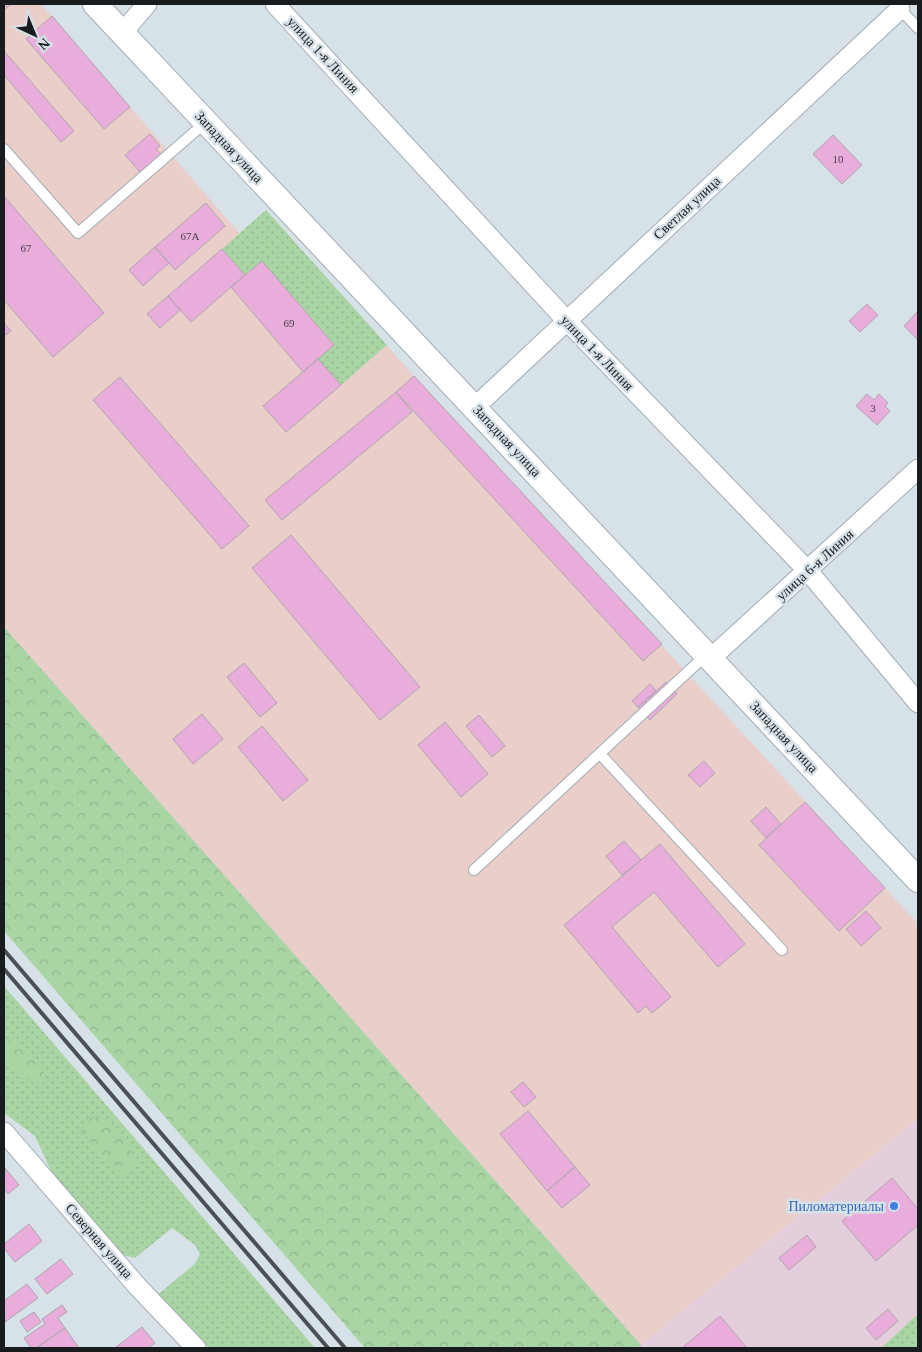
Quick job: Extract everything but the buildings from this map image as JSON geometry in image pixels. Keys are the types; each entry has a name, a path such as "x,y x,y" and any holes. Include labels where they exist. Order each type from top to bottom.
{"street":[{"name":"Западная улица","path":"95,4 918,880"},
{"path":"122,33 147,4"},
{"name":"улица 1-я Линия","path":"275,4 566,321 808,571 918,703"},
{"name":"Светлая улица","path":"475,407 897,6"},
{"name":"улица 6-я Линия","path":"708,657 808,571 918,469"},
{"name":"Северная улица","path":"4,1132 138,1287 196,1348"}],"lane":[{"path":"897,6 918,28"},
{"path":"4,149 78,233 206,122"},
{"path":"474,870 708,657"},
{"path":"600,754 782,950"}],"shaded area":[{"path":"4,4 41,4 240,234 266,210 414,376 918,924 918,1119 641,1345 4,627"},
{"path":"918,1119 918,1314 881,1348 637,1348"}],"green space":[{"path":"266,210 387,345 341,385 318,359 334,344 262,261 245,275 222,249"},
{"path":"4,627 641,1345 637,1348 365,1348 4,931"},
{"path":"4,986 315,1348 209,1348 156,1296 195,1264 200,1254 195,1245 172,1228 135,1258 123,1255 84,1213 52,1173 35,1136 4,1113"},
{"path":"4,1041 12,1041 33,1058 38,1063 45,1081 37,1086 6,1059 4,1055"},
{"path":"91,1117 99,1119 113,1128 131,1149 136,1165 131,1174 119,1174 84,1134 83,1123"},
{"path":"918,1314 918,1348 881,1348"}],"railway":[{"path":"4,950 345,1348"},
{"path":"4,969 328,1348"}],"place":[{"name":"Пиломатериалы","path":"894,1206"}]}
